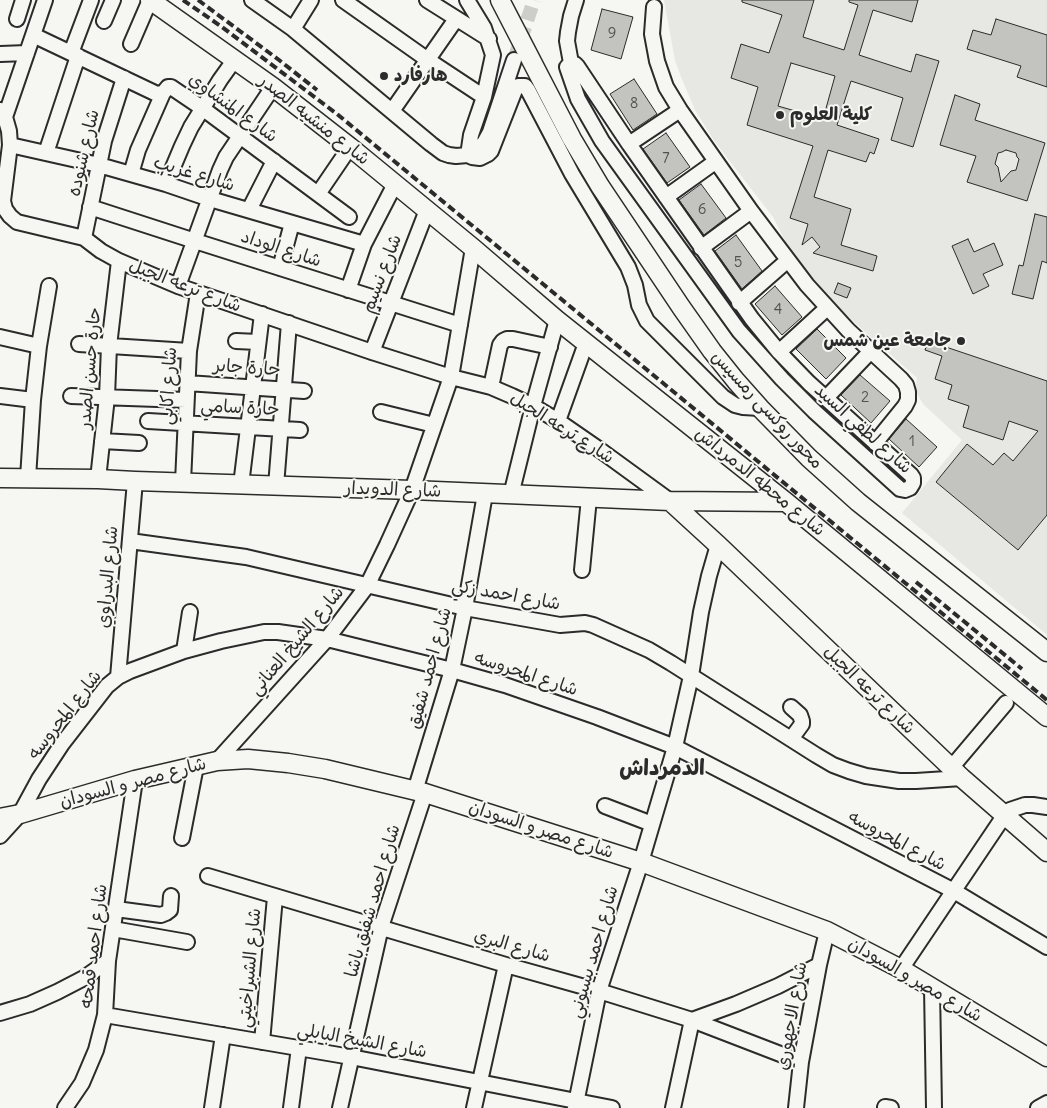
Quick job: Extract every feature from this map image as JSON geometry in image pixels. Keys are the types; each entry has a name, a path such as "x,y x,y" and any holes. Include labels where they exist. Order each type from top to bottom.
{"main road":[{"name":"شارع منشيه الصدر","path":"150,0 273,87 350,147 473,248"},
{"name":"محور روكسى رمسيس","path":"500,0 568,131 600,186 681,308 736,381 810,458 858,502 1047,652"},
{"name":"شارع محطه الدمرداش","path":"473,248 557,320 786,502 1047,717"},
{"name":"شارع الدويدار","path":"0,478 98,479 670,501 786,502"},
{"name":"شارع ترعه الجبل","path":"670,501 956,773 1047,852"},
{"name":"شارع مصر و السودان","path":"0,818 20,814 135,780 218,761 248,759 325,769 420,792 641,862 827,931 901,969 1047,1056"}],"street":[{"path":"17,19 22,0"},
{"path":"2,114 27,53 45,0"},
{"path":"46,153 91,0"},
{"path":"104,21 113,0"},
{"path":"131,44 150,0"},
{"path":"252,0 293,29 443,153 480,158 488,154 491,151 516,88 520,85 525,86 568,167 628,266 635,285 639,306 647,320 723,397 735,404 760,408"},
{"path":"293,29 311,0"},
{"path":"343,0 484,97"},
{"path":"427,0 489,39"},
{"path":"467,0 482,24 493,52 484,97 471,135 468,155"},
{"name":"شارع لطفي السيد","path":"571,63 577,66 739,303 779,352 826,398 911,475 913,483 910,488 900,489 814,411 766,363 739,331 602,141 584,110 568,70 571,63 567,40 576,0"},
{"path":"654,7 652,34 657,61 666,87 680,110 751,211 827,308 906,385 908,400 905,406 875,442"},
{"path":"392,111 456,19"},
{"name":"شارع المنشاوي","path":"33,35 157,94 163,93 168,87 171,87 348,217"},
{"path":"0,54 27,53"},
{"path":"166,184 182,146 202,108 235,59"},
{"path":"468,155 480,147 487,137 514,60"},
{"name":"شارع شنوده","path":"84,238 104,142 124,78"},
{"path":"178,286 226,157 273,87"},
{"path":"131,174 138,150 163,93"},
{"path":"629,144 680,110"},
{"name":"شارع ترعه الجبل","path":"2,114 9,131 10,145 2,206 17,222 84,238 101,251 119,261 198,293 372,352 491,387 533,406 600,450 670,501"},
{"name":"شارع غريب","path":"10,145 99,165 364,244"},
{"path":"318,194 350,147"},
{"path":"249,210 274,161"},
{"path":"666,197 715,162"},
{"path":"348,290 364,244 395,184"},
{"name":"شارع الوداد","path":"90,207 460,324"},
{"name":"شارع نسيم","path":"372,352 427,210"},
{"path":"702,248 751,211"},
{"path":"280,268 292,223"},
{"name":"شارع الشيخ العناني","path":"218,761 328,639 367,586 388,545 412,490 451,376 473,248"},
{"path":"739,303 788,260"},
{"name":"حارة حسن الصدر","path":"98,479 107,397 109,346 119,261"},
{"path":"28,478 33,400 39,346 49,286"},
{"name":"شارع اكابي","path":"182,482 189,351 198,293"},
{"path":"779,352 827,308"},
{"path":"241,484 262,314"},
{"path":"511,495 557,320"},
{"path":"276,486 289,323"},
{"path":"0,336 39,346"},
{"path":"491,387 500,345 503,341 512,339 550,347"},
{"path":"236,341 258,342"},
{"path":"558,422 586,343"},
{"path":"79,344 189,351"},
{"path":"826,398 870,352"},
{"name":"حارة جابر","path":"187,383 304,391"},
{"path":"0,396 33,400"},
{"path":"71,396 186,400"},
{"path":"381,412 434,425"},
{"name":"حارة سامي","path":"148,421 300,430"},
{"path":"102,441 139,444"},
{"name":"شارع البدراوي","path":"118,677 135,481"},
{"name":"شارع احمد شفيق","path":"420,792 452,670 485,494"},
{"path":"582,570 589,498"},
{"name":"شارع احمد زكي","path":"130,542 246,557 465,608 560,625 584,623 593,625 649,650 791,740 849,771 882,779 916,781 956,773"},
{"name":"شارع احمد بسيوني","path":"576,1105 599,991 641,862 675,748 691,676 701,612 718,545"},
{"path":"184,651 190,612"},
{"name":"شارع المحروسه","path":"0,836 20,814 39,778 62,744 106,686 118,677 184,651 264,632 278,632 328,639 452,670 597,717 675,748 954,891 1047,947"},
{"path":"956,773 1006,702"},
{"path":"791,707 800,715 802,724 791,740"},
{"path":"182,838 196,766"},
{"name":"شارع احمد قمحه","path":"65,1108 82,1084 96,1050 105,1015 108,961 135,780"},
{"name":"شارع احمد شفيق باشا","path":"340,1108 381,927 420,792"},
{"path":"901,969 1004,816 1010,810 1025,805 1047,807"},
{"path":"605,806 652,824"},
{"name":"شارع البري","path":"208,876 692,1020 801,1062"},
{"path":"116,909 161,915 170,910 171,896"},
{"name":"شارع الشبراخيتي","path":"262,1042 275,897"},
{"path":"113,929 187,942"},
{"name":"شارع الاجهوري","path":"796,1108 801,1062 827,931"},
{"path":"0,1012 30,1004 57,992 84,978 108,961"},
{"path":"474,1108 506,965"},
{"path":"673,1108 692,1020 778,986 819,965"},
{"path":"932,987 934,1108"},
{"name":"شارع الشيخ البابلي","path":"105,1015 352,1057 479,1082 576,1105 612,1108"},
{"path":"212,1108 223,1035"},
{"path":"291,1108 299,1048"},
{"path":"1038,1108 1047,1104"}],"shaded area":[{"name":"جامعة عين شمس","path":"664,0 1047,0 1047,635 902,513 962,440 924,405 915,391 917,378 835,305 787,245 773,217 715,142 695,110 681,77 675,60"}],"building":[{"name":"كلية العلوم","path":"742,0 814,0 803,37 844,50 858,5 849,2 849,0 918,0 912,22 873,10 859,55 911,72 916,54 939,61 913,147 891,140 903,98 851,81 837,125 879,139 874,154 870,152 866,162 828,150 814,197 851,209 841,245 877,256 873,271 813,253 820,247 812,237 802,245 808,224 790,218 813,146 747,125 758,87 731,78 741,44 769,53 782,15 742,2","holes":["791,63 835,76 823,119 778,106"]},
{"path":"602,9 633,17 621,59 591,50"},
{"path":"996,19 1047,35 1047,87 1017,77 1021,66 967,49 973,30 991,35"},
{"path":"634,79 657,114 633,130 610,94"},
{"path":"955,95 980,104 975,120 1045,143 1027,201 967,182 976,156 940,145","holes":["1006,150 1016,153 1019,159 1016,170 1011,171 1001,182 998,167 995,164 998,153"]},
{"path":"666,133 690,167 667,183 643,149"},
{"path":"701,184 726,218 704,235 679,200"},
{"path":"1035,214 1047,217 1047,263 1042,261 1033,299 1012,294 1019,265 1023,266"},
{"path":"736,235 762,271 742,289 715,251"},
{"path":"968,239 974,252 994,243 1003,265 983,274 989,286 973,294 952,246"},
{"path":"838,283 851,288 847,298 834,293"},
{"path":"775,286 802,317 782,335 755,304"},
{"path":"817,329 846,358 826,379 796,349"},
{"path":"928,341 1047,381 1047,515 1018,550 936,482 967,444 993,465 1004,453 1013,461 1038,431 1009,421 1003,440 963,427 969,406 948,399 952,385 935,379 942,356 925,350"},
{"path":"860,375 890,401 871,423 841,395"},
{"path":"906,419 937,447 919,467 889,439"}],"tunnel":[{"path":"514,60 534,0"}],"railway":[{"path":"183,0 222,27 337,114 1047,700"},
{"path":"198,0 317,90"},
{"path":"916,582 1022,669"}],"place":[{"name":"هارفارد","path":"384,76"},
{"name":"كلية العلوم","path":"780,115"},
{"name":"جامعة عين شمس","path":"961,341"}],"district":[{"name":"الدمرداش","path":"662,769"}]}
